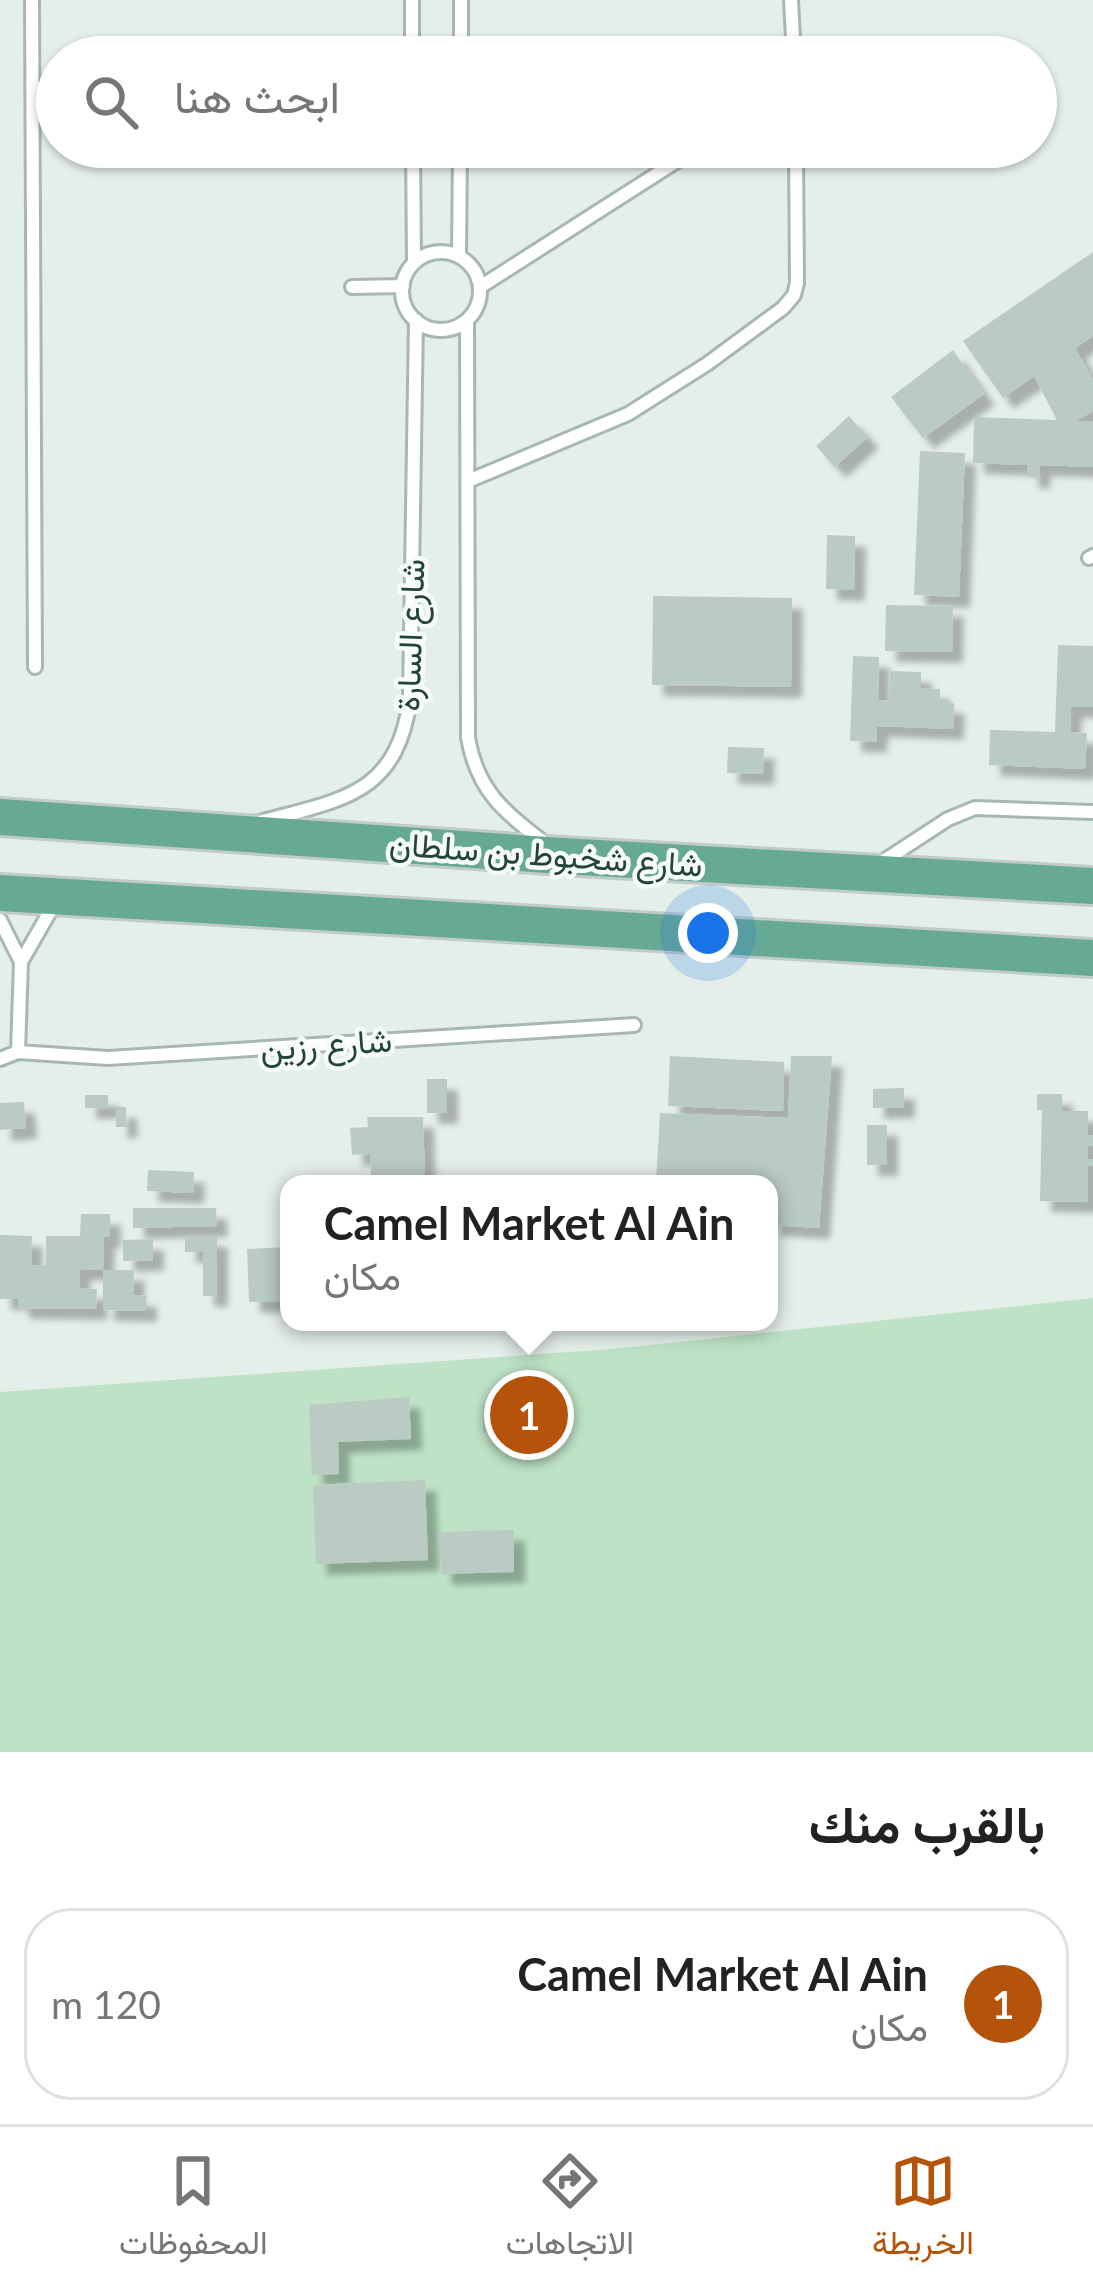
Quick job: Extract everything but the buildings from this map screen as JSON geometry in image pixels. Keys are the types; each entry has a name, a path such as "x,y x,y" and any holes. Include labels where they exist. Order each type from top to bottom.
{"main road":[{"name":"شارع شخبوط بن سلطان","path":"0,817 1093,886"},
{"name":"شارع شخبوط بن سلطان","path":"0,893 1093,958"}],"lane":[{"path":"32,0 34,667"},
{"path":"412,0 412,36"},
{"path":"461,0 461,36"},
{"path":"791,0 793,36"},
{"path":"413,168 414,263 403,298 416,320 442,330 467,320 479,299 477,274 459,256 435,253 414,263"},
{"path":"459,256 460,168"},
{"path":"480,287 666,168"},
{"path":"468,481 628,414 783,308 794,295 796,283 796,168"},
{"path":"352,287 403,286"},
{"name":"شارع السارة","path":"224,832 360,790 397,754 410,700 416,320"},
{"name":"شارع السارة","path":"467,320 468,738 474,768 504,811 562,856"},
{"path":"865,873 948,819 975,808 1093,812"},
{"path":"21,962 60,896"},
{"path":"0,920 21,962 18,1052"},
{"name":"شارع رزين","path":"0,1059 18,1052 107,1058 634,1025"}],"green space":[{"path":"1093,1298 1093,1752 0,1752 0,1392 612,1349"}],"place":[{"name":"Camel Market Al Ain","path":"529,1415"}]}
